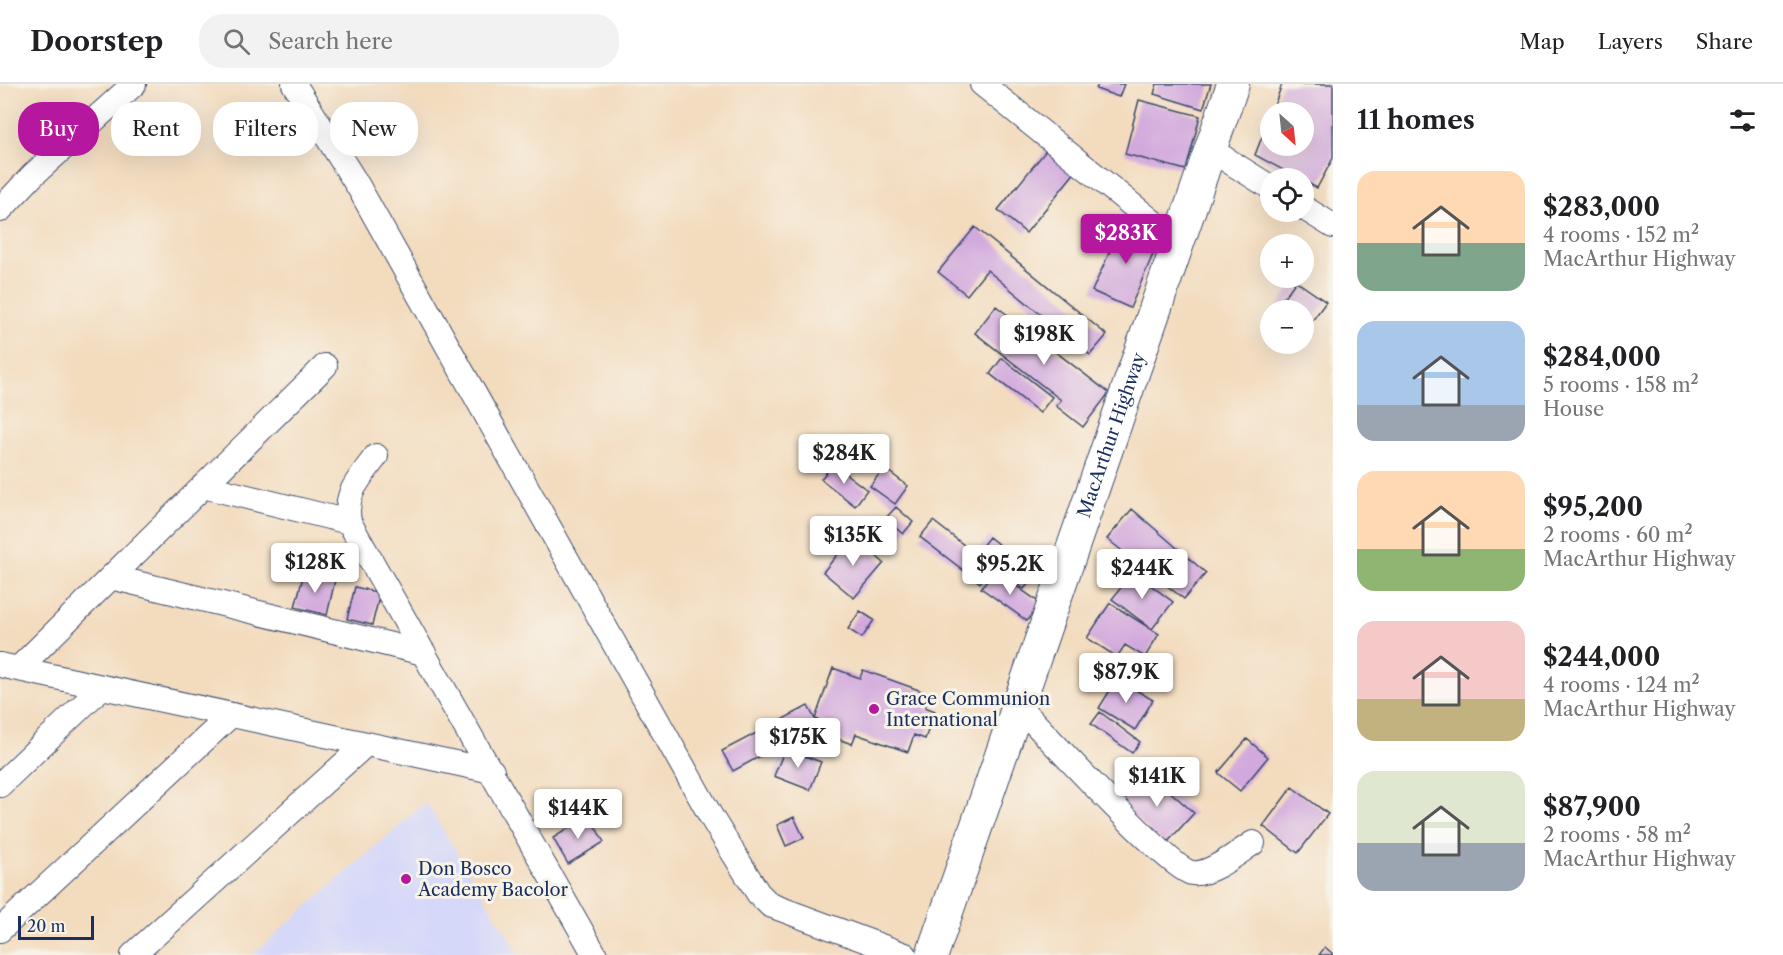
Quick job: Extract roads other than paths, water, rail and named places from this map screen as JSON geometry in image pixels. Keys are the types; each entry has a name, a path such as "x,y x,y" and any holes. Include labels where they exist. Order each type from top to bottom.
{"main road":[{"name":"MacArthur Highway","path":"932,955 1233,84"}],"street":[{"path":"0,210 33,175 134,84"},
{"path":"294,84 322,124 358,186 713,820 758,893 770,905 797,917 905,955"},
{"path":"982,84 1178,242"},
{"path":"1211,150 1260,181"},
{"path":"1314,214 1333,226"},
{"path":"9,667 111,577 326,366"},
{"path":"376,456 349,495 346,504 349,522 595,955"},
{"path":"203,486 349,522"},
{"path":"111,577 424,652"},
{"path":"9,667 492,771"},
{"path":"0,785 102,687"},
{"path":"1019,707 1154,846 1190,873 1199,873 1219,865 1253,843"},
{"path":"0,930 231,715"},
{"path":"133,955 366,744"}],"place":[{"name":"Grace Communion International","path":"874,709"},
{"name":"Don Bosco Academy Bacolor","path":"406,879"}]}
